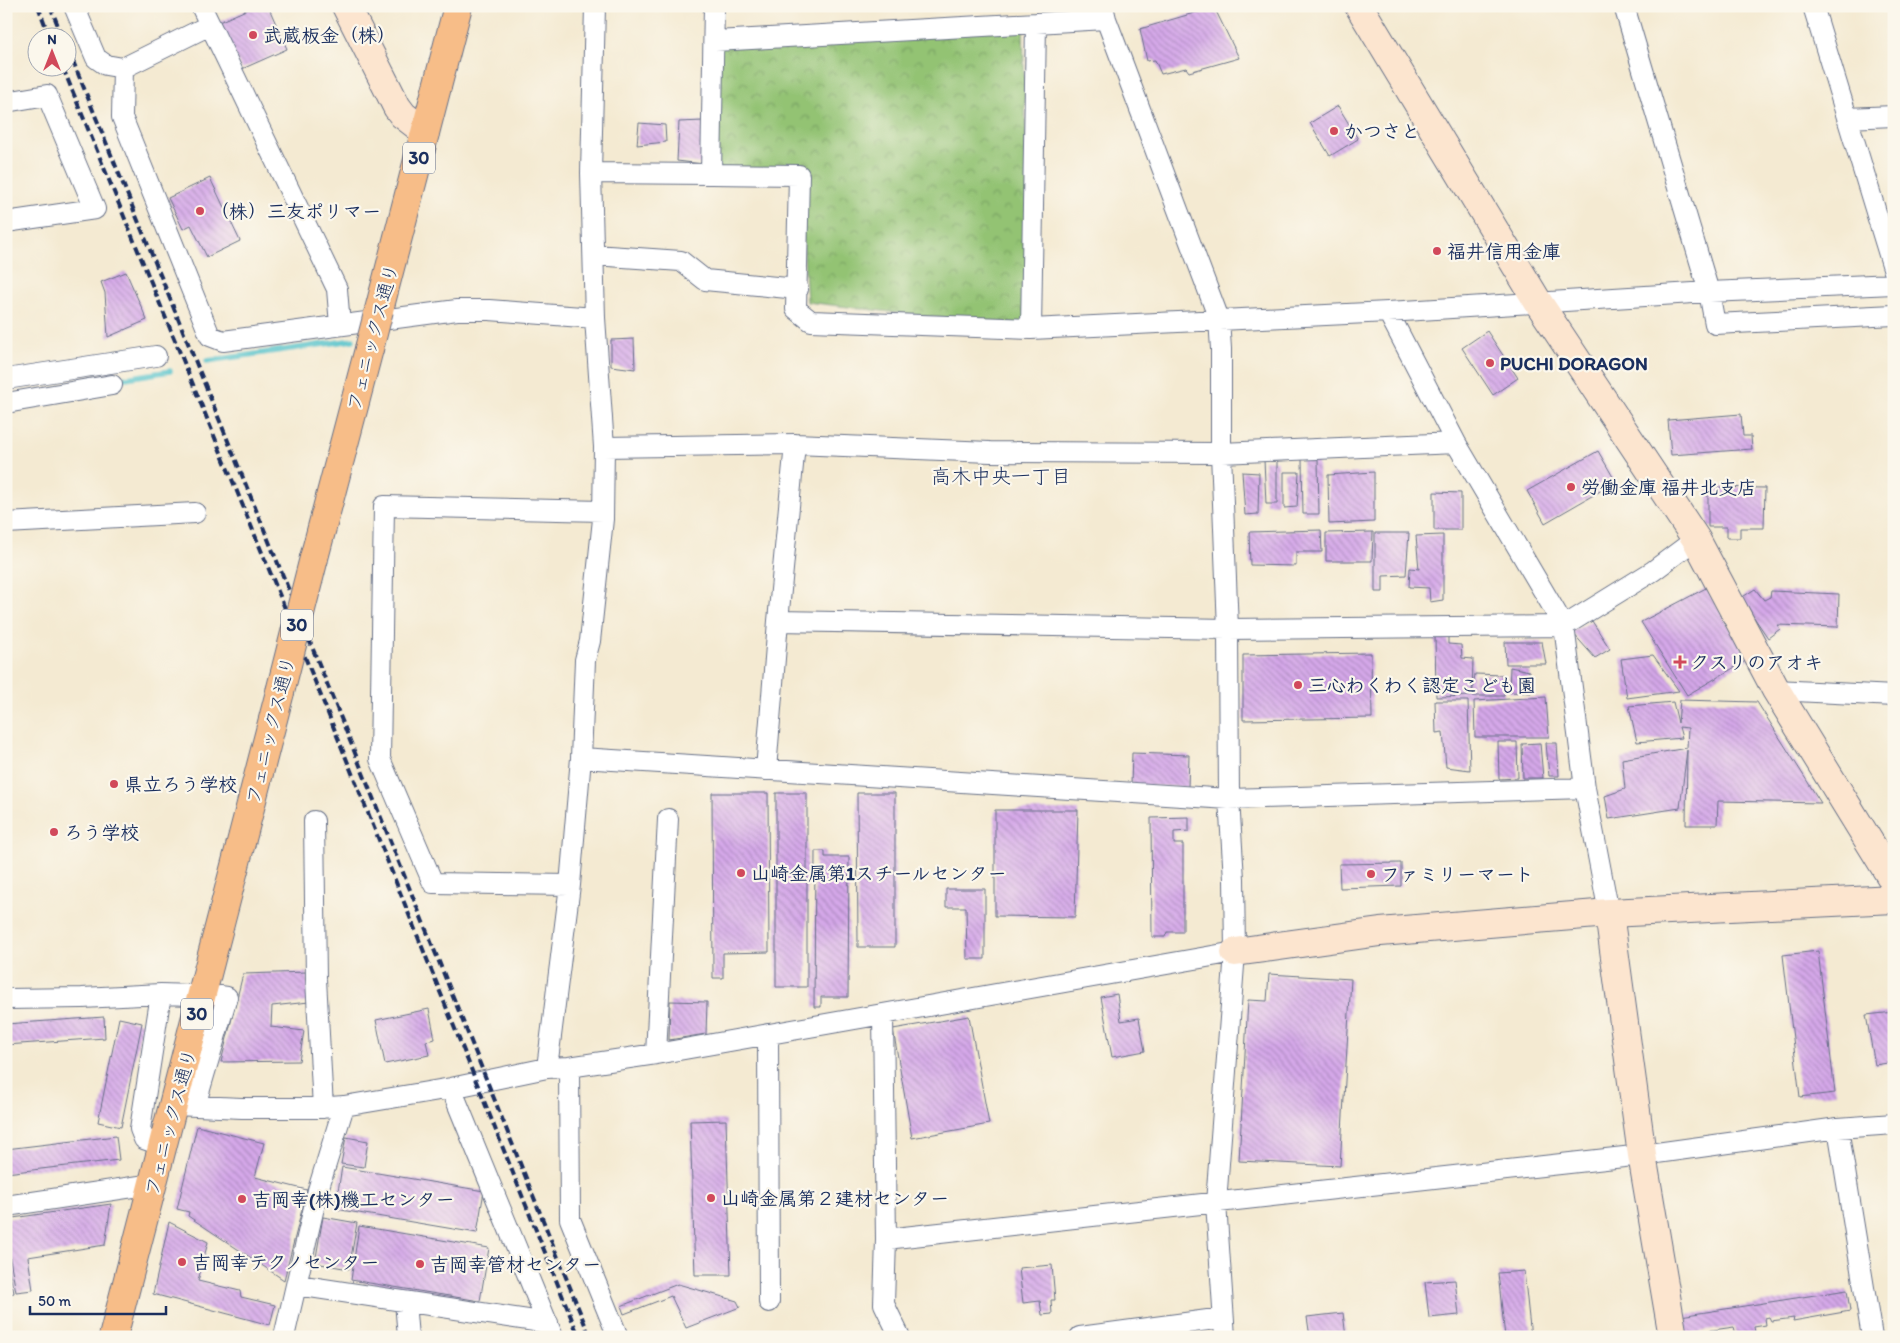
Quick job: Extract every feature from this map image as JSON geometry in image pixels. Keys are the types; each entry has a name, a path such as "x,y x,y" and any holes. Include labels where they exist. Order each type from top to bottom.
{"main road":[{"name":"フェニックス通り","path":"113,1337 164,1146 185,1105 280,692 458,6"}],"street":[{"path":"74,6 96,58 106,65 123,68 210,25"},
{"path":"201,6 337,289 340,325"},
{"path":"346,6 387,91 397,107 403,115 425,132"},
{"path":"547,1068 570,885 581,758 585,660 590,641 603,511 604,447 596,318 591,173 595,6"},
{"path":"711,174 715,41 714,6"},
{"path":"1359,6 1538,302 1696,539 1776,690 1894,882"},
{"path":"1624,6 1709,292 1714,324 1894,315"},
{"path":"1813,6 1894,271"},
{"path":"715,41 1036,22 1104,12 1219,319 1221,349 1221,452 1228,629 1229,799 1234,879 1235,952 1216,1204 1224,1327 1080,1337"},
{"path":"1031,329 1036,22"},
{"path":"123,68 122,117 210,336 224,341 456,310 489,310 596,318"},
{"path":"6,102 47,95 95,208 6,222"},
{"path":"1847,118 1894,116"},
{"path":"591,173 799,175 798,289 796,309 811,321 1031,329 1388,312 1709,292 1894,284"},
{"path":"594,255 681,261 705,280 798,289"},
{"path":"1388,312 1456,443 1564,626 1585,788 1609,913 1642,1155 1673,1337"},
{"path":"6,380 156,356"},
{"path":"6,403 112,386"},
{"path":"604,447 795,444 990,452 1221,452 1456,443"},
{"path":"766,770 795,444"},
{"path":"570,885 434,883 380,759 384,506 603,511"},
{"path":"6,523 195,513"},
{"path":"778,621 1228,629 1564,626 1653,571 1696,539"},
{"path":"1776,690 1894,696"},
{"path":"581,758 1229,799 1585,788"},
{"path":"656,1054 668,818"},
{"path":"314,821 316,979 323,1108"},
{"path":"220,996 227,997 185,1105 242,1108 323,1108 451,1088 547,1068 569,1067 656,1054 1235,952 1380,932 1609,913 1894,899"},
{"path":"161,994 140,1129 144,1140 164,1146"},
{"path":"6,999 161,994 191,995"},
{"path":"884,1015 886,1239 884,1304 900,1337"},
{"path":"768,1034 768,1302"},
{"path":"569,1067 570,1219 618,1337"},
{"path":"451,1088 551,1330"},
{"path":"284,1337 298,1285 318,1190 344,1106"},
{"path":"886,1239 1216,1204 1642,1155 1838,1128 1894,1124"},
{"path":"1838,1128 1872,1337"},
{"path":"6,1206 153,1184"},
{"path":"298,1285 405,1302 551,1330"},
{"path":"405,1302 408,1337"}],"green space":[{"path":"1023,23 1031,329 807,302 799,175 711,174 715,41"}],"building":[{"name":"武蔵板金（株）","path":"255,6 268,6 287,49 242,69 219,22"},
{"path":"1214,7 1239,58 1189,72 1186,68 1161,74 1155,60 1147,61 1140,29"},
{"name":"かつさと","path":"1338,106 1358,139 1330,156 1310,123"},
{"path":"703,121 703,164 677,161 679,122"},
{"path":"639,123 665,125 666,142 637,145"},
{"name":"（株）三友ポリマー","path":"210,178 240,241 207,257 191,225 183,229 168,198"},
{"path":"126,272 147,320 108,337 105,293 101,282"},
{"name":"PUCHI DORAGON","path":"1487,331 1518,378 1493,395 1462,348"},
{"path":"634,339 635,369 611,366 611,340"},
{"path":"1741,414 1743,436 1751,436 1752,449 1671,455 1668,420"},
{"name":"労働金庫 福井北支店","path":"1598,451 1616,482 1545,523 1527,491"},
{"path":"1302,459 1318,459 1319,514 1303,514"},
{"path":"1264,460 1277,461 1277,504 1266,504"},
{"path":"1242,472 1259,473 1258,514 1245,515"},
{"path":"1284,472 1299,472 1297,507 1284,508"},
{"path":"1374,472 1374,522 1329,524 1328,475"},
{"path":"1708,487 1765,488 1764,528 1740,528 1740,538 1727,538 1727,527 1708,527"},
{"path":"1434,492 1461,493 1461,530 1434,530"},
{"path":"1321,530 1322,552 1296,552 1296,566 1250,565 1249,532"},
{"path":"1373,532 1372,561 1326,561 1326,533"},
{"path":"1375,533 1409,533 1406,575 1383,576 1383,592 1375,592"},
{"path":"1443,535 1443,600 1430,602 1429,588 1409,587 1410,568 1419,569 1416,536"},
{"path":"1706,588 1749,659 1687,695 1641,622"},
{"path":"1755,589 1764,600 1770,597 1771,591 1839,594 1838,627 1777,625 1780,629 1768,638 1741,598"},
{"path":"1592,621 1610,649 1595,658 1572,632"},
{"path":"1435,634 1448,634 1448,644 1461,645 1462,658 1473,659 1472,696 1436,697"},
{"path":"1505,642 1542,642 1546,664 1506,664"},
{"path":"1371,653 1372,718 1243,720 1243,655"},
{"path":"1653,655 1679,691 1627,698 1621,659"},
{"path":"1510,667 1529,671 1531,693 1509,692"},
{"path":"1475,674 1503,675 1504,696 1472,696"},
{"path":"1546,697 1549,737 1475,737 1474,701"},
{"path":"1680,700 1757,702 1821,803 1718,801 1717,825 1686,825 1687,750 1680,808 1609,819 1605,796 1625,789 1622,759 1687,748 1688,728 1679,727 1682,738 1637,742 1629,706 1673,702 1678,723"},
{"path":"1435,701 1468,701 1470,770 1446,767 1443,732 1436,733"},
{"path":"1498,742 1517,742 1518,778 1499,779"},
{"path":"1540,743 1543,778 1523,778 1522,744"},
{"path":"1546,743 1557,743 1559,776 1549,776"},
{"path":"1132,753 1189,755 1188,787 1131,785"},
{"name":"山崎金属第1スチールセンター","path":"712,793 768,793 769,952 723,953 723,978 713,978"},
{"path":"776,793 807,793 807,987 776,987"},
{"path":"857,793 895,793 895,947 858,947"},
{"path":"995,810 1078,810 1075,917 995,916"},
{"path":"1189,817 1189,831 1174,832 1174,844 1183,844 1183,932 1167,932 1165,937 1152,937 1151,818"},
{"path":"815,851 825,851 825,857 849,857 848,997 821,997 821,1007 814,1007"},
{"path":"1401,863 1401,886 1340,888 1339,864"},
{"path":"946,889 985,889 985,959 967,959 966,907 946,907"},
{"path":"1818,951 1835,1093 1800,1097 1783,955"},
{"path":"307,972 309,1002 272,1006 271,1027 304,1031 299,1061 221,1062 243,974"},
{"path":"1269,974 1351,979 1340,1166 1239,1161 1248,1000 1267,1001"},
{"path":"1117,994 1121,1021 1139,1018 1145,1051 1112,1057 1101,997"},
{"path":"670,1001 707,1002 706,1034 669,1040"},
{"path":"429,1009 435,1039 426,1041 429,1055 385,1064 376,1020"},
{"path":"1894,1012 1894,1062 1875,1065 1866,1015"},
{"path":"969,1016 989,1124 912,1138 893,1029"},
{"path":"104,1017 105,1038 6,1045 6,1024"},
{"path":"119,1018 142,1023 121,1127 98,1122"},
{"name":"山崎金属第２建材センター","path":"726,1120 731,1275 695,1275 690,1121"},
{"name":"吉岡幸(株)機工センター","path":"197,1126 264,1143 255,1177 307,1190 284,1280 188,1216 189,1212 177,1209"},
{"path":"116,1136 119,1160 6,1173 6,1149"},
{"path":"346,1137 368,1141 364,1167 341,1164"},
{"path":"342,1167 484,1191 477,1233 335,1209"},
{"path":"111,1204 105,1245 28,1257 33,1290 16,1292 6,1237 6,1219"},
{"path":"323,1217 357,1223 349,1269 315,1263"},
{"name":"吉岡幸テクノセンター","path":"169,1222 208,1242 198,1281 240,1291 241,1297 275,1305 270,1325 153,1294"},
{"name":"吉岡幸管材センター","path":"359,1226 489,1248 480,1301 351,1280"},
{"path":"6,1255 14,1293 6,1295"},
{"path":"1052,1265 1055,1300 1051,1300 1052,1314 1042,1315 1040,1301 1023,1303 1019,1268"},
{"path":"1524,1271 1531,1337 1505,1337 1498,1273"},
{"path":"1455,1280 1459,1315 1429,1318 1425,1282"},
{"path":"678,1284 737,1301 740,1307 686,1328 671,1296 624,1314 621,1306"},
{"path":"1847,1290 1850,1311 1793,1321 1794,1318 1771,1321 1769,1317 1765,1318 1766,1325 1754,1327 1756,1337 1736,1337 1734,1327 1678,1335 1674,1317"},
{"path":"1343,1313 1346,1337 1310,1337 1307,1317"}],"waterway":[{"path":"207,361 353,340"},
{"path":"113,380 170,371"}],"railway":[{"path":"38,6 46,28"},
{"path":"50,6 59,28"},
{"path":"78,74 330,691 590,1337"},
{"path":"67,78 321,696 579,1337"}],"place":[{"name":"武蔵板金（株）","path":"253,35"},
{"name":"かつさと","path":"1334,131"},
{"name":"（株）三友ポリマー","path":"200,211"},
{"name":"福井信用金庫","path":"1437,251"},
{"name":"PUCHI DORAGON","path":"1490,363"},
{"name":"労働金庫 福井北支店","path":"1571,487"},
{"name":"クスリのアオキ","path":"1680,662"},
{"name":"三心わくわく認定こども園","path":"1298,685"},
{"name":"県立ろう学校","path":"114,784"},
{"name":"ろう学校","path":"54,832"},
{"name":"山崎金属第1スチールセンター","path":"741,873"},
{"name":"ファミリーマート","path":"1371,874"},
{"name":"山崎金属第２建材センター","path":"711,1198"},
{"name":"吉岡幸(株)機工センター","path":"242,1199"},
{"name":"吉岡幸テクノセンター","path":"182,1262"},
{"name":"吉岡幸管材センター","path":"420,1264"}],"district":[{"name":"高木中央一丁目","path":"1001,476"}]}
